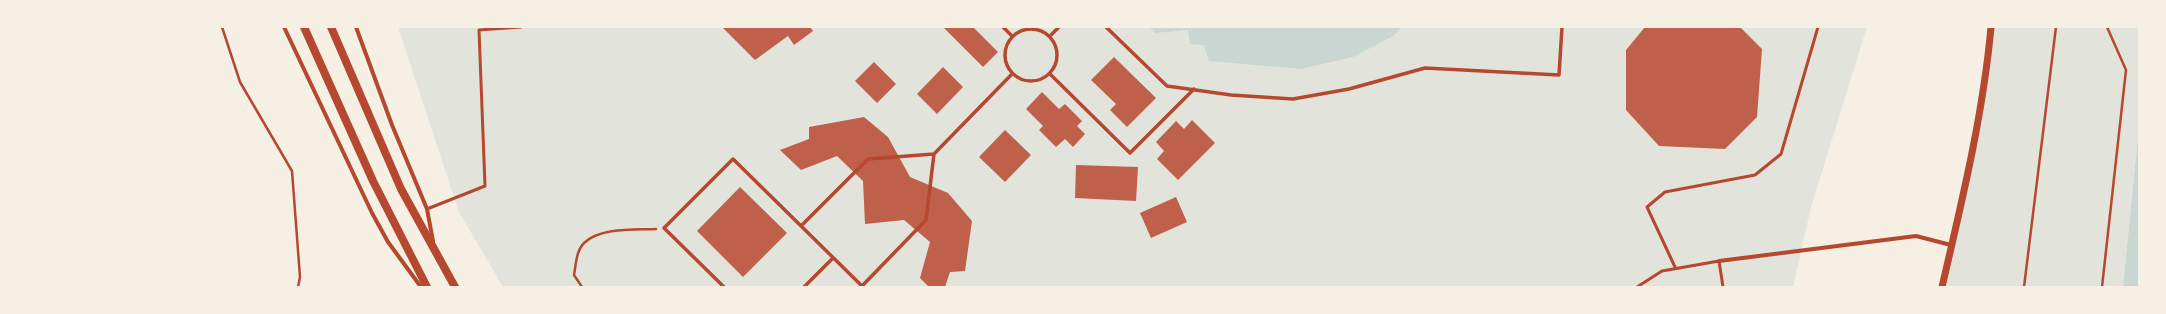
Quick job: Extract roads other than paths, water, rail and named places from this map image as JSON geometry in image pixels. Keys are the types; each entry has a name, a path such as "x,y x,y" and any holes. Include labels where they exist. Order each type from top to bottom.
{"main road":[{"path":"304,27 373,181 427,287"},
{"path":"331,27 401,189 455,287"}],"street":[{"path":"284,27 344,156 388,242 421,287"},
{"path":"356,27 392,125 427,209 435,253"},
{"path":"1003,27 1012,36"},
{"path":"1050,36 1058,27"},
{"path":"1106,27 1167,86 1231,95 1293,98 1349,89 1425,68 1559,75 1562,27"},
{"path":"1942,287 1970,164 1987,64 1991,27"},
{"path":"1024,29 1038,29 1050,36 1057,48 1057,62 1050,74 1038,81 1024,81 1012,74 1005,62 1005,48 1012,36 1024,29"},
{"path":"724,287 664,228 733,159 862,286 926,220 934,154 1012,74"},
{"path":"1050,74 1130,153 1194,89"},
{"path":"801,226 868,159 934,154"},
{"path":"1718,261 1916,236 1951,245"},
{"path":"804,287 833,258"}],"lane":[{"path":"427,209 485,186 479,30 521,27"},
{"path":"1676,267 1647,207 1665,192 1755,175 1781,154 1818,27"},
{"path":"1636,287 1662,271 1676,267 1718,261 1723,287"}]}
